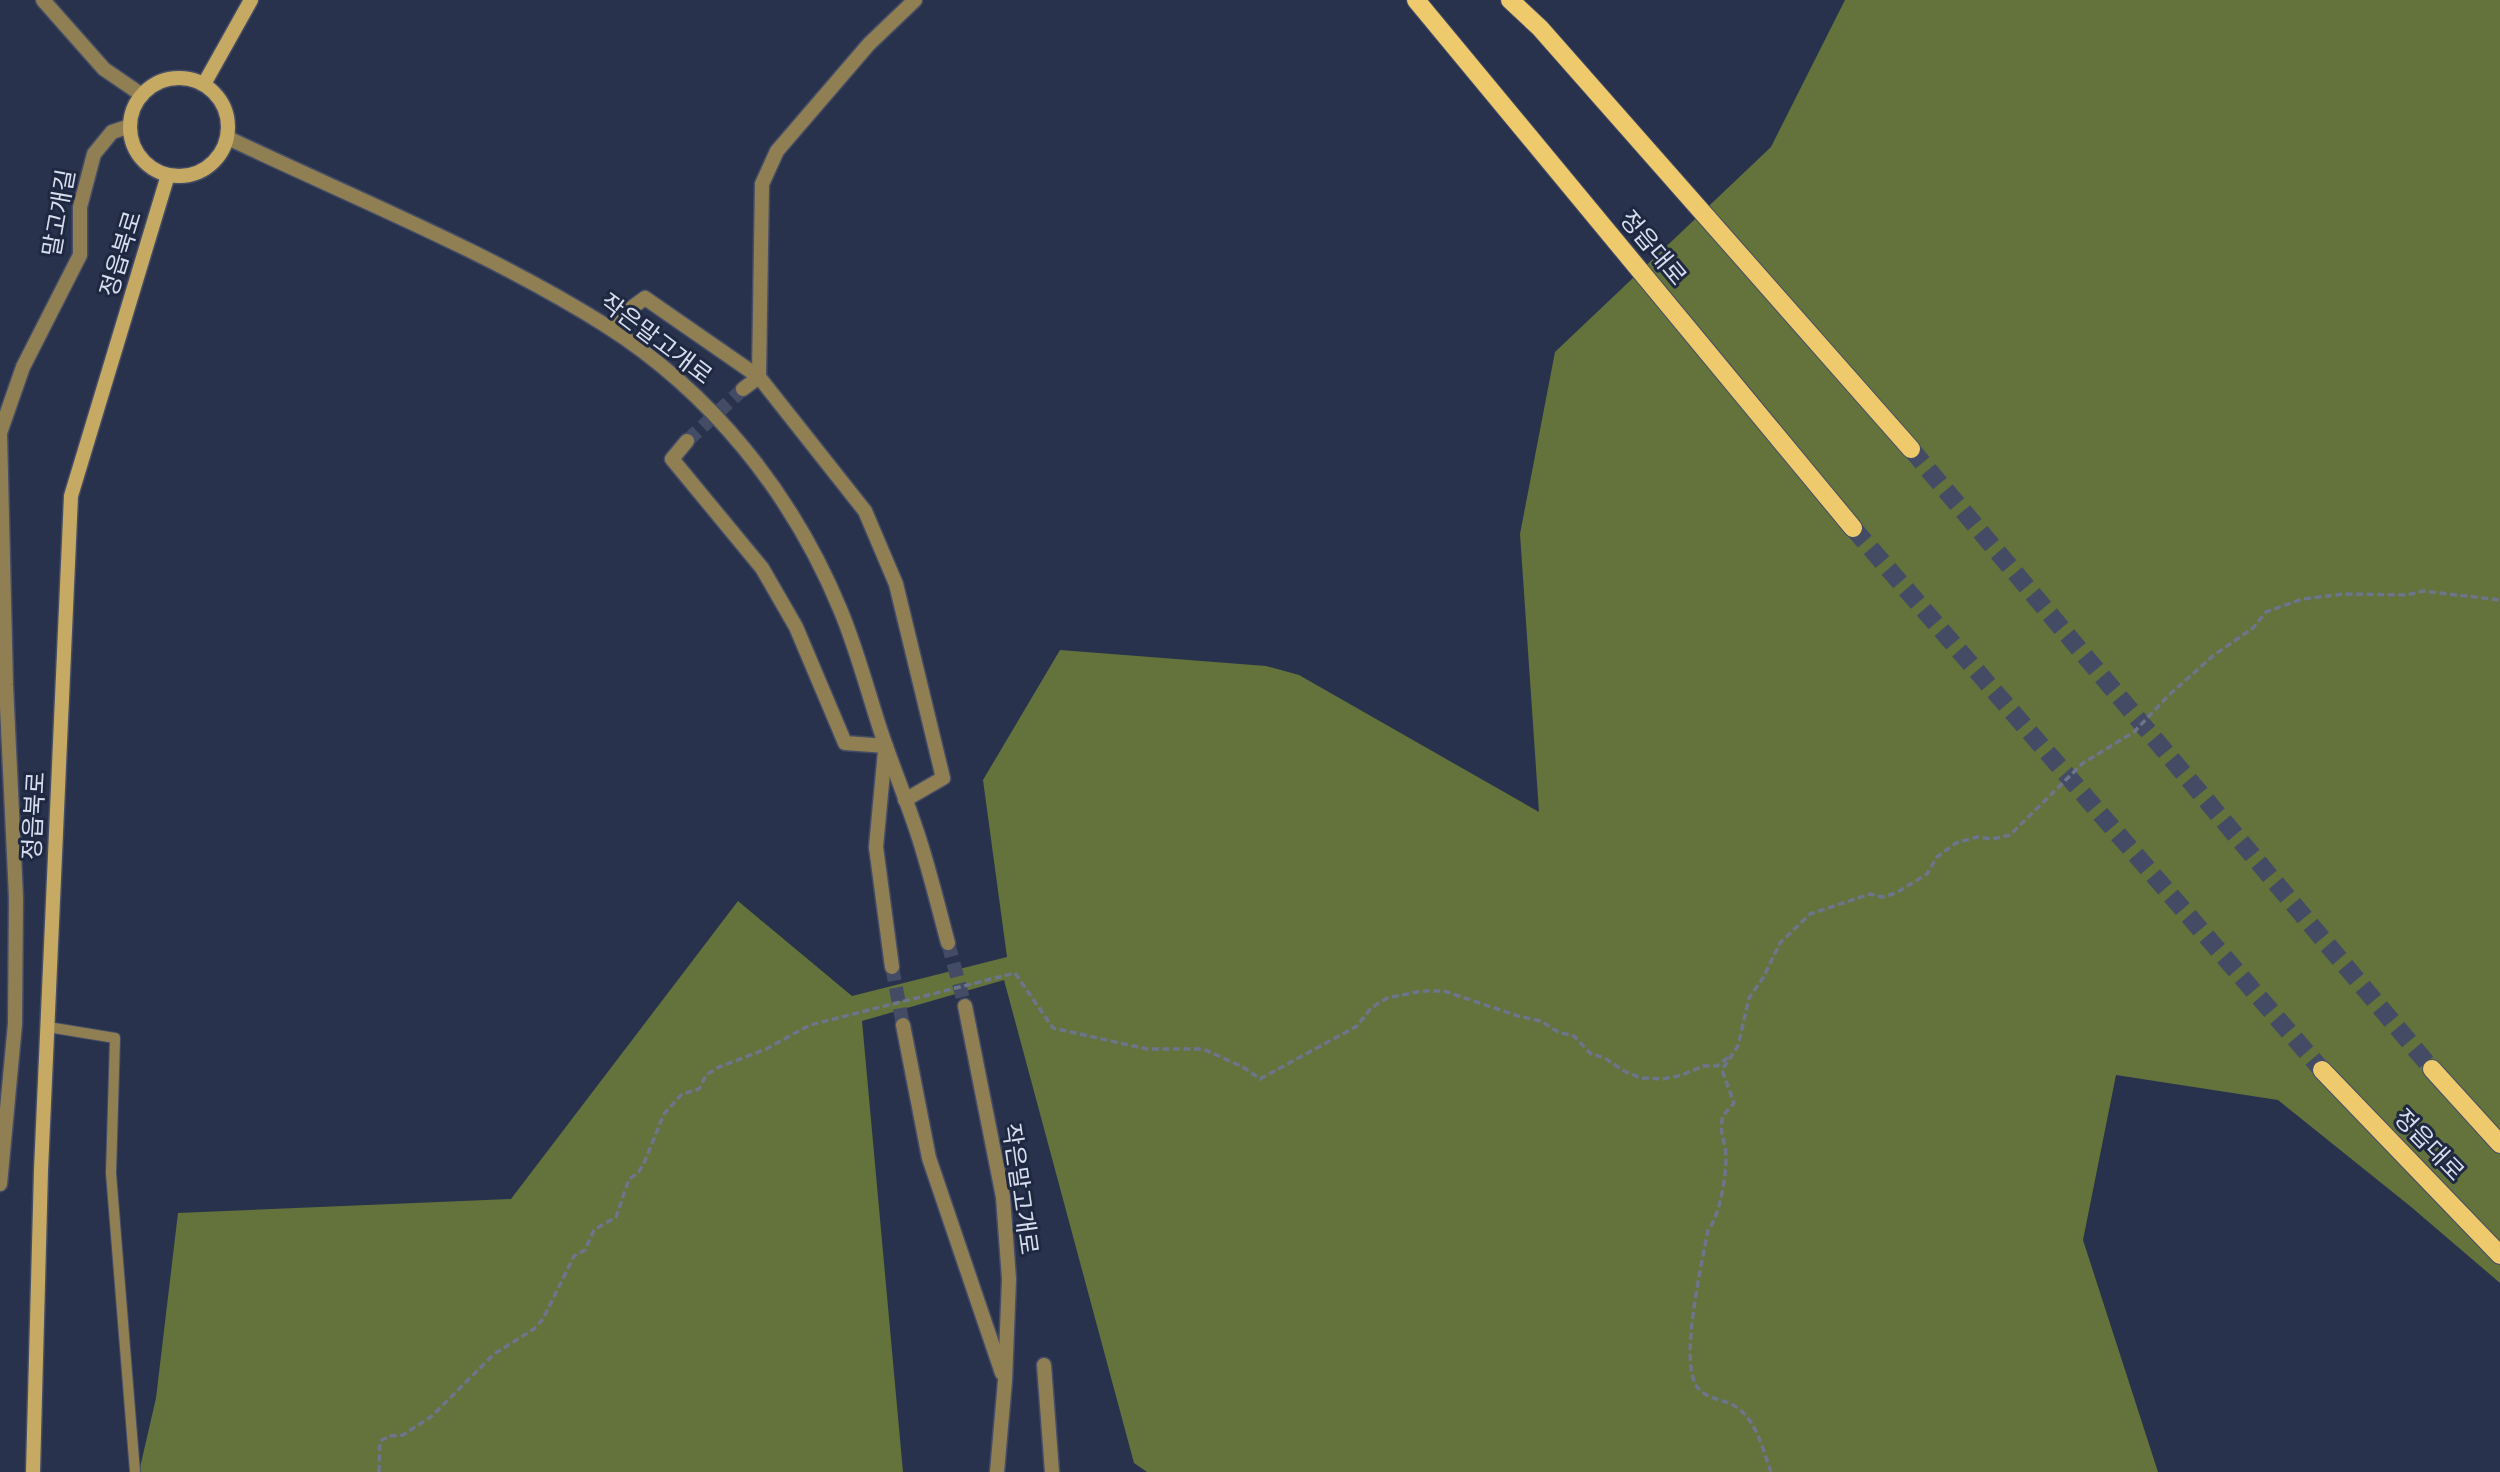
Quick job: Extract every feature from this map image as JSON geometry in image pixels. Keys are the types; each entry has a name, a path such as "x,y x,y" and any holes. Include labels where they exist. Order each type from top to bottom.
{"main road":[{"path":"204,84 251,0"},
{"name":"정읍대로","path":"1416,0 1853,528"},
{"path":"1510,0 1549,38 1911,449"},
{"path":"171,78 188,78 204,84 225,107 228,138 222,152 205,169 183,177 153,169 140,158 132,143 130,126 133,109 142,95 155,84 171,78"},
{"name":"정읍북로","path":"33,1472 48,1027 72,496 168,175"},
{"path":"2432,1069 2500,1144"},
{"name":"정읍대로","path":"2322,1070 2500,1255"}],"street":[{"path":"43,0 104,69 142,95"},
{"path":"759,377 762,184 777,151 869,44 915,0"},
{"name":"말고개길","path":"0,1184 15,1012 16,897 4,648 0,433 23,367 80,255 80,207 94,154 112,132 130,126"},
{"name":"작은말고개로","path":"228,138 530,281 607,326 681,383 715,415 756,462 785,503 812,548 841,611 905,800 948,943"},
{"path":"607,326 645,298 759,377 865,511 896,584 943,778 905,800"},
{"path":"743,389 759,377"},
{"path":"687,441 672,459 762,568 796,627 845,743 886,746"},
{"name":"작은말고개로","path":"886,746 876,847 892,967"},
{"name":"작은말고개로","path":"965,1006 1003,1197 1009,1279 1005,1381 997,1472"},
{"name":"작은말고개로","path":"903,1025 929,1158 1005,1381"},
{"path":"1044,1365 1052,1472"}],"lane":[{"path":"48,1027 115,1038 111,1173 135,1472"}],"path":[{"path":"1771,1472 1754,1426 1745,1413 1700,1391 1693,1381 1688,1355 1708,1230 1717,1221 1726,1148 1721,1132 1722,1116 1734,1103 1722,1070 1741,1039 1749,998 1763,978 1780,943 1810,914 1870,894 1882,897 1896,893 1927,874 1937,857 1956,843 1977,837 1992,839 2010,835 2083,763 2134,732 2214,654 2253,628 2266,612 2302,599 2344,594 2407,595 2423,591 2500,600"},
{"path":"379,1472 380,1441 390,1436 403,1435 432,1416 494,1353 523,1337 543,1319 574,1256 585,1250 594,1230 616,1217 629,1179 638,1172 664,1114 682,1094 699,1089 706,1075 719,1067 766,1049 810,1025 1015,973 1053,1028 1147,1049 1203,1049 1243,1067 1260,1079 1357,1026 1371,1008 1387,998 1422,991 1444,991 1541,1021 1558,1032 1574,1036 1592,1055 1604,1057 1623,1071 1641,1078 1662,1079 1682,1075 1703,1066 1717,1066 1731,1055"}],"green space":[{"path":"1845,0 2500,0 2500,1283 2410,1206 2278,1100 2116,1075 2083,1240 2158,1472 1147,1472 1134,1463 1004,980 862,1021 903,1472 139,1472 156,1398 178,1213 511,1199 738,901 852,996 1007,957 983,780 1060,650 1266,666 1299,675 1539,812 1520,534 1555,352 1771,147"}],"tunnel":[{"path":"687,441 743,389"},
{"path":"1911,449 2432,1069"},
{"path":"1853,528 2322,1070"},
{"path":"948,943 965,1006"},
{"path":"892,967 903,1025"}]}
